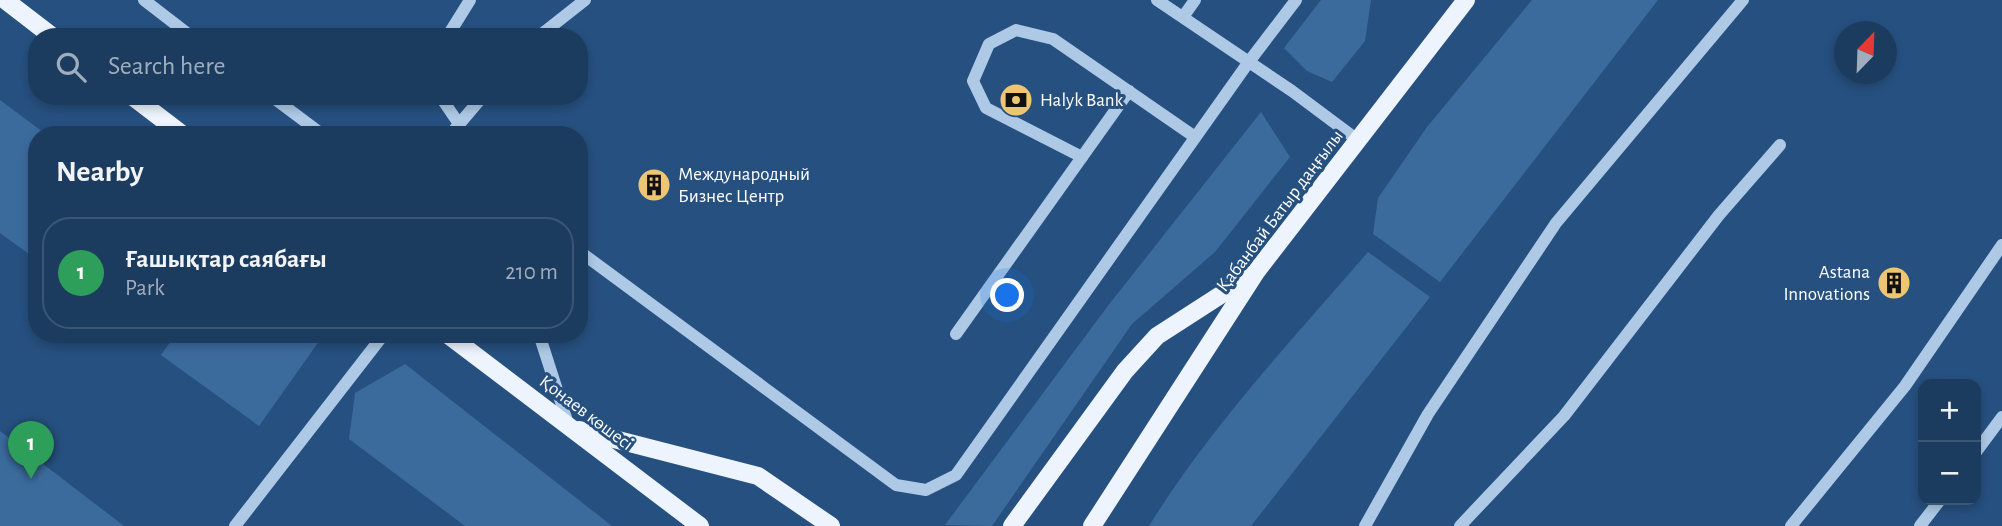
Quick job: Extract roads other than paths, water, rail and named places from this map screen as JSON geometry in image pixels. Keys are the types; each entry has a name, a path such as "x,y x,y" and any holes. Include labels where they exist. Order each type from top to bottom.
{"main road":[{"path":"5,0 41,28"},
{"name":"Қабанбай Батыр даңғылы","path":"1092,526 1256,272 1466,0"},
{"path":"144,105 171,126"},
{"path":"1012,526 1125,371 1157,336 1256,272"},
{"name":"Қонаев көшесі","path":"459,343 700,526"},
{"path":"569,428 758,476 831,526"}],"lane":[{"path":"144,0 180,28"},
{"path":"453,28 470,0"},
{"path":"549,28 585,0"},
{"path":"1157,0 1359,141"},
{"path":"1183,17 1195,0"},
{"path":"588,258 897,485 926,490 956,475 1248,62 1296,0"},
{"path":"1365,526 1428,414 1556,223 1743,0"},
{"path":"1082,157 986,108 973,81 989,44 1016,30 1053,39 1195,137"},
{"path":"956,334 1129,91"},
{"path":"283,105 311,126"},
{"path":"446,105 459,124 475,105"},
{"path":"1460,526 1564,416 1719,215 1780,145"},
{"path":"1790,526 1905,386 2002,245"},
{"path":"235,526 377,343"},
{"path":"543,343 569,428"},
{"path":"1981,445 2002,417"},
{"path":"1920,526 1936,505"}],"place":[{"name":"Halyk Bank","path":"1016,100"},
{"name":"Международный Бизнес Центр","path":"654,185"},
{"name":"Astana Innovations","path":"1894,283"},
{"name":"Ғашықтар саябағы","path":"31,479"}]}
